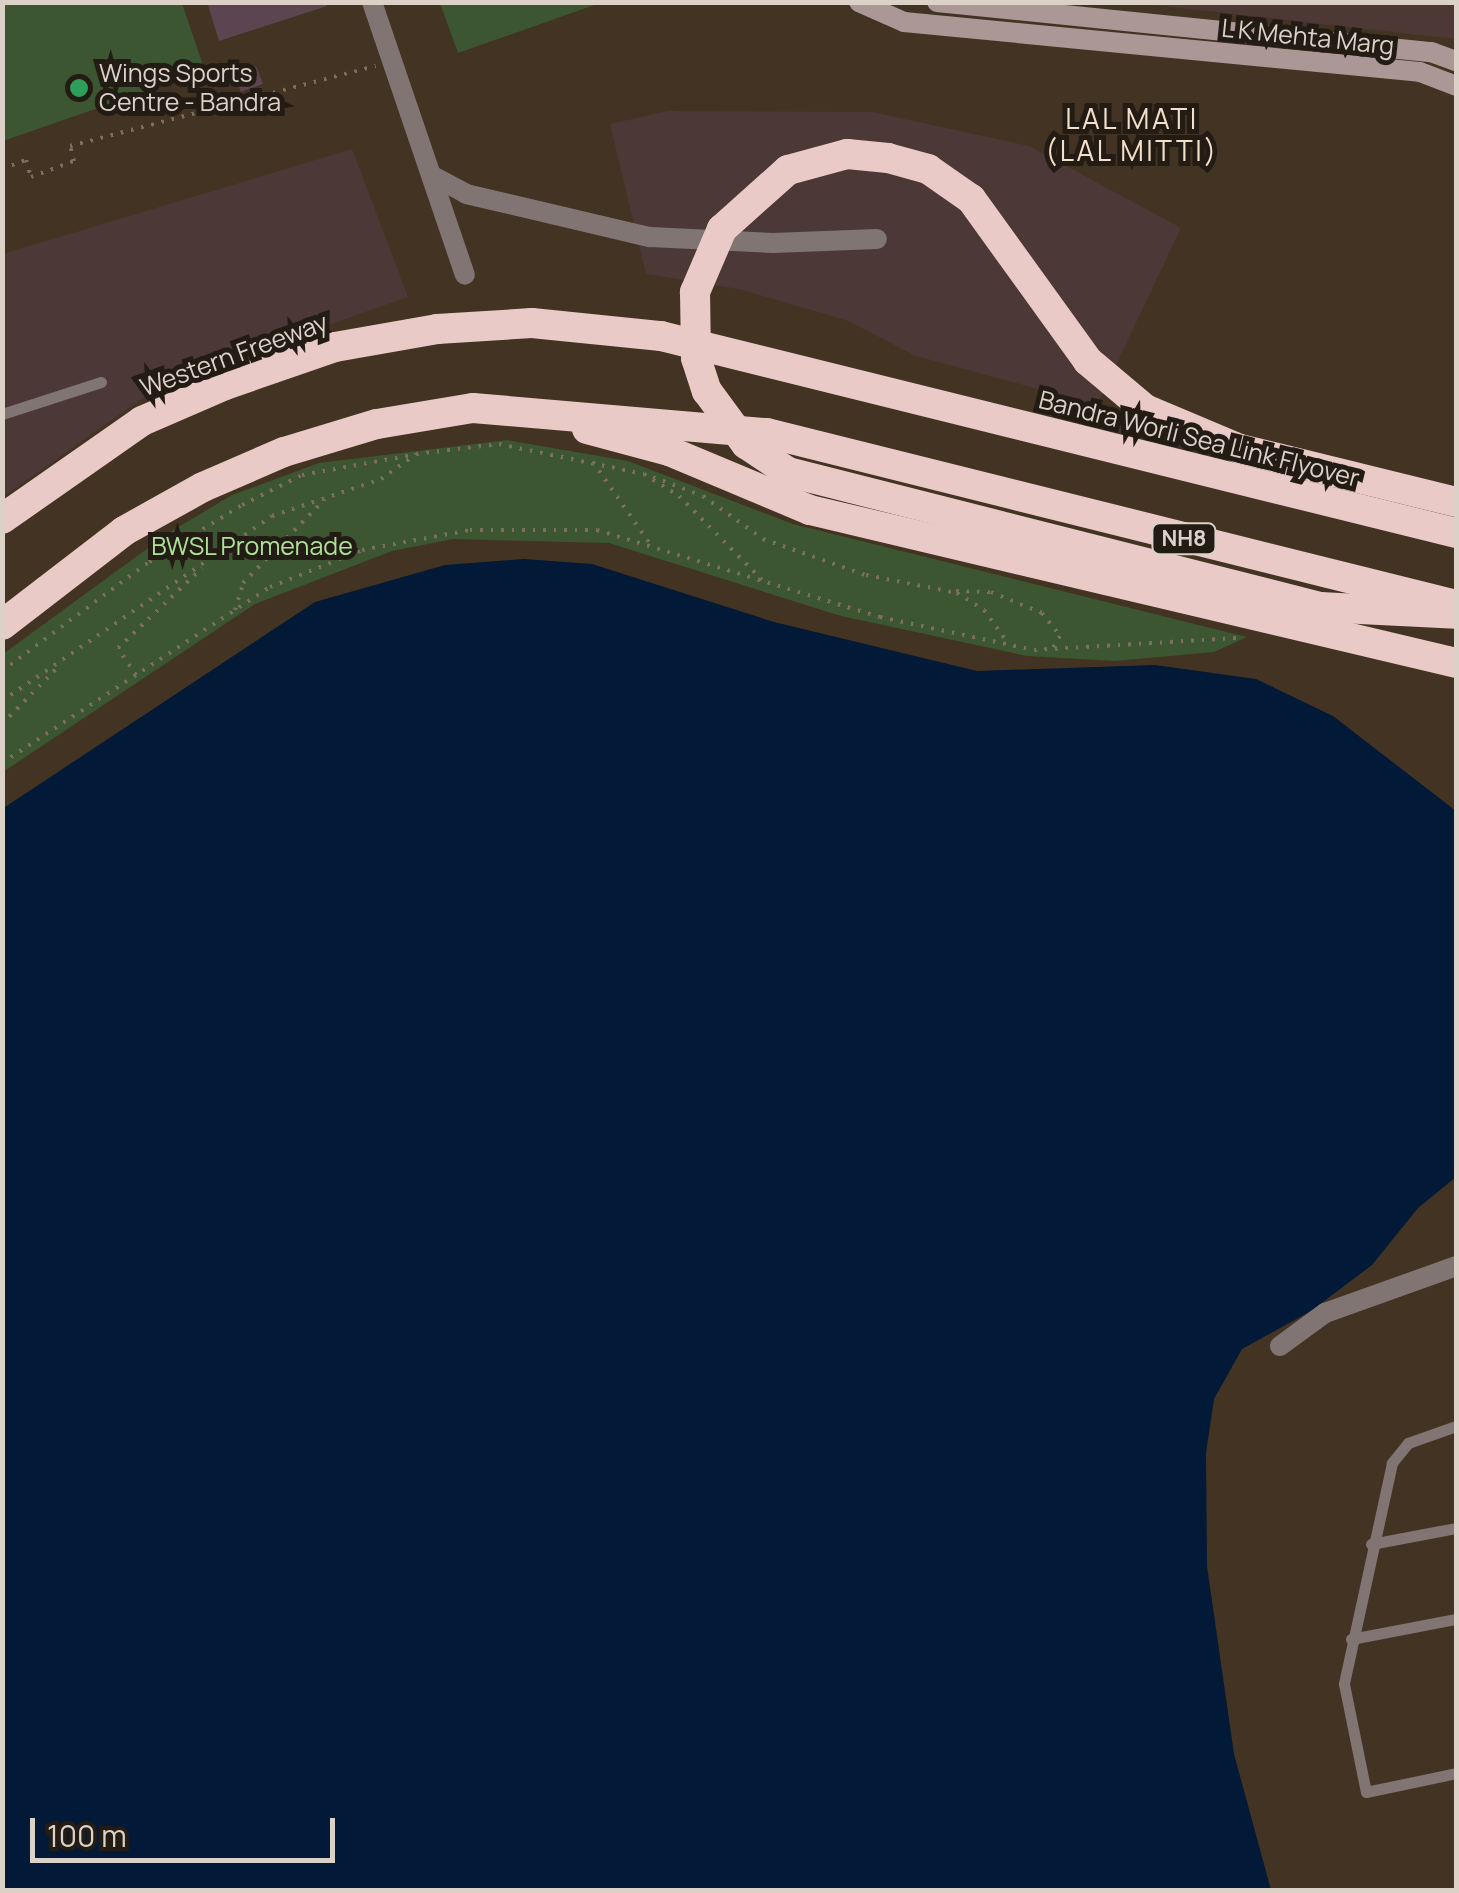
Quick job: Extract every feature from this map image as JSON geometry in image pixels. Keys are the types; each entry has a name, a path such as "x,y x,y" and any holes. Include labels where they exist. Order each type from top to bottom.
{"highway":[{"path":"1456,502 1240,449 1144,409 1088,360 971,199 928,169 888,158 816,160 774,180 722,229 695,292 696,358 707,391 746,444 788,472 1320,607 1456,614"},
{"name":"Western Freeway","path":"2,519 142,420 335,347 437,329 532,323 661,336 927,404"},
{"name":"Bandra Worli Sea Link Flyover","path":"927,404 1456,533"},
{"name":"NH8","path":"484,409 767,434 1456,605"},
{"path":"2,625 124,530 202,486 284,452 378,424 484,409 669,451 810,510 1456,663"}],"main road":[{"name":"L K Mehta Marg","path":"858,2 904,22 1420,72 1456,86"},
{"name":"L K Mehta Marg","path":"937,2 1108,11 1430,52 1456,61"}],"street":[{"path":"372,2 465,275"},
{"path":"431,174 466,194 650,237 773,244 877,239"},
{"path":"1280,1346 1325,1312 1456,1266"}],"lane":[{"path":"1102,42 1108,11"},
{"path":"2,414 101,382"},
{"path":"1456,1426 1408,1443 1392,1463 1371,1544 1344,1684 1366,1792 1456,1772"},
{"path":"1371,1544 1456,1528"},
{"path":"1352,1639 1456,1619"}],"path":[{"path":"2,169 26,160 31,177 74,161 70,146 392,62"},
{"path":"2,671 149,562 242,504 302,475 416,454 499,444 644,474 703,496 763,539 866,574 1019,600 1042,614 1060,636 1052,650"},
{"path":"2,701 272,516 381,479 416,454"},
{"path":"593,462 652,547"},
{"path":"644,474 679,496 766,584"},
{"path":"236,610 244,583 327,497"},
{"path":"2,763 270,587 362,550 470,530 597,530 766,584 1008,644 1052,650 1247,637"},
{"path":"136,676 118,648 212,557"},
{"path":"944,590 984,610 1008,644"},
{"path":"2,724 67,657"}],"shaded area":[{"path":"1135,3 1456,3 1456,39"},
{"path":"668,111 872,112 1029,146 1181,228 1097,405 916,356 846,320 739,289 646,274 610,124"},
{"path":"352,149 408,297 167,381 3,497 3,254"}],"green space":[{"path":"440,2 600,3 458,53"},
{"name":"Wings Sports Centre - Bandra","path":"2,3 182,3 205,71 3,141"},
{"name":"BWSL Promenade","path":"507,440 628,461 793,524 1247,637 1214,652 1115,661 1027,656 841,616 609,543 453,539 392,551 255,604 3,772 3,654 170,532 232,495 319,463"}],"water":[{"path":"524,559 592,564 774,622 977,671 1155,665 1256,679 1333,716 1456,811 1456,1177 1418,1208 1372,1265 1311,1311 1242,1349 1214,1399 1206,1453 1207,1566 1234,1754 1271,1890 3,1890 2,809 315,602 445,565"}],"building":[{"path":"207,2 326,2 327,6 219,41"},
{"path":"256,66 263,84 241,92 234,74"}],"place":[{"name":"Wings Sports Centre - Bandra","path":"79,88"}],"district":[{"name":"LAL MATI (LAL MITTI)","path":"1132,134"}]}
